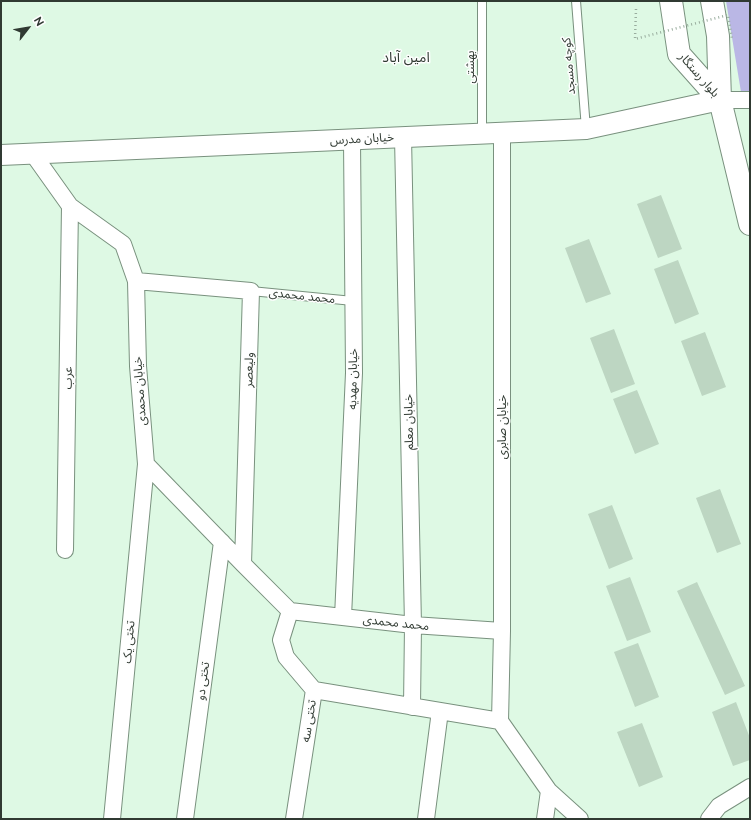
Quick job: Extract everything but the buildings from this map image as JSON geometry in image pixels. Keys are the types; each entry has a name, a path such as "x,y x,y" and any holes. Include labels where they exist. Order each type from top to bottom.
{"main road":[{"name":"بلوار رستگار","path":"671,1 679,54 720,100"},
{"name":"بلوار رستگار","path":"712,1 718,36 720,100"},
{"path":"720,100 750,224"}],"street":[{"name":"خیابان مدرس","path":"1,155 586,129 720,100"},
{"path":"720,100 750,100"},
{"name":"خیابان صابری","path":"500,721 502,631 502,133"},
{"name":"خیابان معلم","path":"403,137 413,625 412,707"},
{"name":"خیابان مهدیه","path":"343,617 354,373 352,140"},
{"name":"خیابان محمدی","path":"33,154 70,206 123,244 136,281 138,366 146,464"},
{"name":"عرب","path":"65,550 70,206"},
{"path":"136,281 251,290"},
{"name":"ولیعصر","path":"243,564 251,290"},
{"path":"146,464 290,611"},
{"name":"تختی یک","path":"112,819 146,464"},
{"name":"تختی دو","path":"185,819 222,542"},
{"name":"محمد محمدی","path":"290,611 413,625 502,631"},
{"name":"تختی سه","path":"290,611 281,640 286,657 314,690 294,819"},
{"path":"314,690 500,721 549,791 580,819"},
{"path":"426,819 440,711"},
{"path":"709,819 719,806 750,787"},
{"path":"545,819 549,791"}],"lane":[{"name":"بهشتی","path":"482,1 482,134"},
{"name":"کوچه مسجد","path":"576,1 586,129"},
{"name":"محمد محمدی","path":"251,290 353,301"}],"path":[{"path":"636,9 635,39 728,15 732,39"}],"shaded area":[{"path":"726,1 750,1 750,92 741,92"}],"district":[{"name":"امین آباد","path":"406,58"}]}
